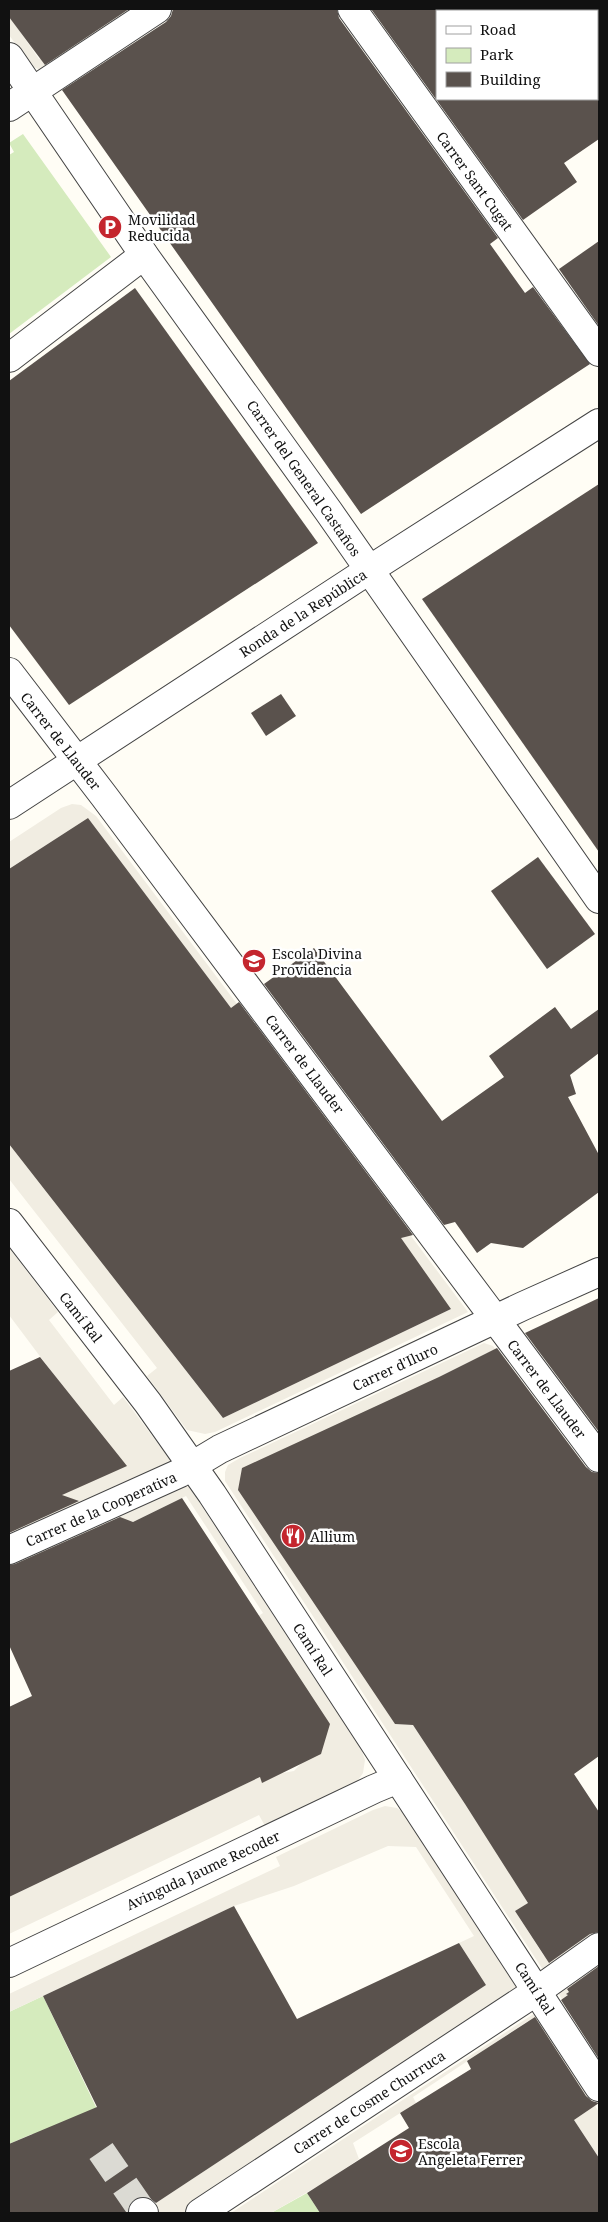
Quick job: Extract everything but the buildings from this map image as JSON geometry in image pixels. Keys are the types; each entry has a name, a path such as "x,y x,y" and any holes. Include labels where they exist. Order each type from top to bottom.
{"street":[{"path":"9,107 158,9"},
{"name":"Carrer Sant Cugat","path":"352,9 599,352"},
{"name":"Carrer del General Castaños","path":"9,57 144,256 369,570 599,899"},
{"path":"9,358 144,256"},
{"name":"Ronda de la República","path":"9,805 369,570 599,423"},
{"name":"Carrer de Llauder","path":"9,672 599,1458"},
{"name":"Camí Ral","path":"9,1223 148,1403 193,1467 599,2087"},
{"name":"Carrer d'Iluro","path":"193,1467 229,1445 599,1272"},
{"name":"Carrer de la Cooperativa","path":"9,1550 193,1467"},
{"name":"Avinguda Jaume Recoder","path":"9,1963 366,1793 398,1780"},
{"name":"Carrer de Cosme Churruca","path":"200,2213 537,1991 599,1947"}],"green space":[{"path":"23,134 111,257 9,334 9,155 14,152 9,143"},
{"path":"43,1996 96,2107 117,2140 32,2134 9,2144 9,2012"},
{"path":"307,2193 320,2213 271,2213"}],"shaded area":[{"path":"116,9 135,9 40,70 32,66 9,35 9,16 39,59"},
{"path":"72,804 81,805 96,816 468,1312 215,1432 205,1434 187,1430 147,1376 157,1368 9,1179 9,1144 223,1418 451,1309 400,1238 402,1237 88,818 9,869 9,842 61,808"},
{"path":"9,1248 58,1312 49,1320 114,1405 123,1397 180,1473 361,1749 365,1760 363,1773 356,1783 265,1826 259,1815 9,1934 9,1897 260,1777 294,1771 311,1753 255,1618 263,1613 186,1496 133,1522 130,1521 9,1575 9,1517 60,1496 75,1403 9,1315"},
{"path":"484,1343 493,1346 599,1492 599,1503 487,1353 439,1377 284,1556 395,1724 413,1725 496,1851 528,1903 515,1911 544,1956 599,1919 599,1972 567,1994 599,2043 599,2056 225,1481 225,1472 228,1465 240,1458"},
{"path":"385,1806 397,1808 405,1814 514,1982 517,1987 516,1993 510,2000 185,2213 141,2213 486,1985 459,1943 474,1936 416,1847 388,1846 294,1886 234,1906 9,2012 9,1994 280,1866 276,1857"},
{"path":"535,2013 599,2112 599,2158 574,2120 587,2111 528,2021 413,2097 416,2103 353,2143 359,2159 325,2182 271,2213 231,2213"}],"tunnel":[{"path":"101,2151 143,2212"}],"place":[{"name":"Movilidad Reducida","path":"110,227"},
{"name":"Escola Divina Providencia","path":"254,961"},
{"name":"Allium","path":"293,1536"},
{"name":"Escola Angeleta Ferrer","path":"401,2151"}]}
